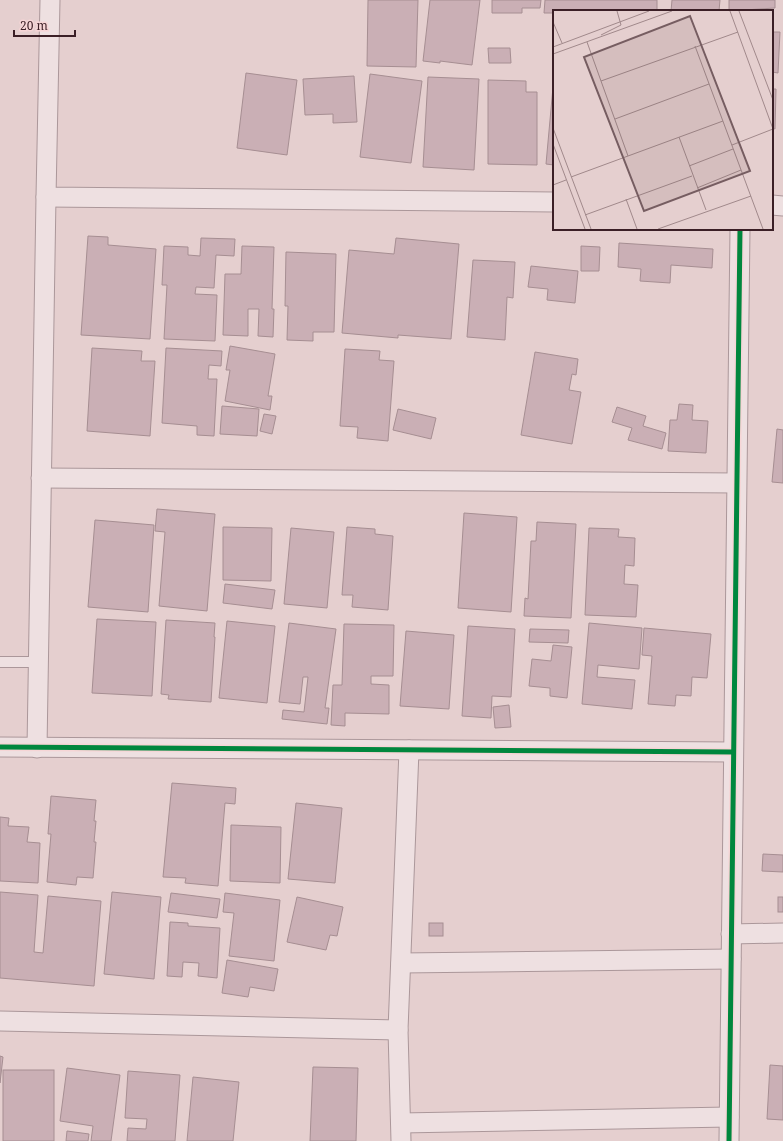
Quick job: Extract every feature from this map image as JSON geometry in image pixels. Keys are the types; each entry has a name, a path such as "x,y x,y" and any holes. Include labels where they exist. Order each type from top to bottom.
{"street":[{"path":"37,748 50,0"},
{"path":"46,197 553,202"},
{"path":"773,205 783,206"},
{"path":"729,1141 740,230"},
{"path":"41,478 736,483"},
{"path":"0,747 733,752"},
{"path":"409,750 398,1030 401,1132 729,1117"},
{"path":"731,934 783,933"},
{"path":"401,963 731,959"},
{"path":"0,1021 398,1030"}],"lane":[{"path":"0,662 38,662"}],"building":[{"path":"368,0 418,0 416,67 367,66"},
{"path":"430,0 480,0 472,65 440,61 440,63 423,61"},
{"path":"492,0 541,0 540,8 522,8 522,13 492,13"},
{"path":"545,0 657,0 657,10 553,10 553,13 544,13"},
{"path":"672,0 720,0 719,10 671,10"},
{"path":"729,0 775,0 775,8 729,10"},
{"path":"773,32 780,32 778,73 773,72"},
{"path":"488,48 510,48 511,63 489,63"},
{"path":"246,73 297,80 287,155 237,148"},
{"path":"370,74 422,81 411,163 360,157"},
{"path":"354,76 357,122 333,123 333,114 305,115 303,79"},
{"path":"428,77 479,79 474,170 423,167"},
{"path":"488,80 526,81 526,92 537,92 537,165 488,164"},
{"path":"553,87 553,165 546,164"},
{"path":"773,89 776,89 775,129 773,128"},
{"path":"88,236 108,237 108,245 156,249 150,339 81,335"},
{"path":"201,238 235,239 234,256 216,255 214,288 196,287 195,294 217,295 215,341 164,339 167,285 162,285 164,246 188,247 188,255 200,256"},
{"path":"396,238 459,244 451,339 398,335 398,338 342,333 349,250 394,254"},
{"path":"619,243 713,249 712,268 671,265 670,283 640,281 641,269 618,267"},
{"path":"242,246 274,247 272,309 274,309 273,337 258,336 259,309 248,309 248,336 223,335 225,274 241,274"},
{"path":"581,246 600,247 599,271 581,271"},
{"path":"286,252 336,254 334,332 313,332 313,341 287,340 288,306 285,306"},
{"path":"473,260 515,262 513,298 507,297 505,340 467,337"},
{"path":"531,266 578,271 575,303 547,300 548,289 528,287"},
{"path":"230,346 275,354 268,396 272,396 270,410 225,401 230,370 226,370"},
{"path":"92,348 142,351 141,361 155,361 150,436 87,431"},
{"path":"166,348 222,351 221,366 209,365 208,379 217,379 214,436 197,435 197,426 162,423"},
{"path":"345,349 380,351 379,360 394,361 388,441 357,438 358,427 340,426"},
{"path":"535,352 578,359 576,375 572,374 569,390 581,392 572,444 521,435"},
{"path":"679,404 693,405 692,420 708,421 706,453 668,451 670,420 677,420"},
{"path":"222,406 259,409 257,436 220,434"},
{"path":"617,407 646,416 643,426 666,433 662,449 628,440 632,428 612,422"},
{"path":"398,409 436,418 431,439 393,430"},
{"path":"264,414 276,416 272,434 260,431"},
{"path":"777,429 783,430 783,483 772,482"},
{"path":"157,509 215,514 207,611 159,606 165,532 155,531"},
{"path":"464,513 517,517 511,612 458,608"},
{"path":"95,520 154,525 148,612 88,607"},
{"path":"537,522 576,524 571,618 524,616 525,598 528,599 531,541 536,541"},
{"path":"223,527 272,528 271,581 223,580"},
{"path":"347,527 375,529 375,534 393,536 388,610 352,607 353,595 342,595"},
{"path":"291,528 334,532 327,608 284,604"},
{"path":"589,528 619,529 618,537 635,538 634,566 625,565 624,584 638,585 636,617 585,615"},
{"path":"225,584 275,590 272,609 223,603"},
{"path":"97,619 156,622 152,696 92,693"},
{"path":"166,620 215,623 211,702 168,699 169,695 161,694"},
{"path":"227,621 275,626 267,703 219,698"},
{"path":"289,623 336,629 325,708 329,708 327,724 282,719 283,710 304,712 308,677 303,677 300,704 279,702"},
{"path":"589,623 642,628 639,669 598,665 597,677 635,680 632,709 582,704"},
{"path":"344,624 394,625 393,676 371,676 371,684 389,685 389,714 345,713 345,726 331,725 333,685 342,685"},
{"path":"468,626 515,629 511,697 492,696 491,718 462,716"},
{"path":"644,628 711,634 707,678 692,677 691,696 676,695 675,706 648,704 652,656 642,655"},
{"path":"530,629 569,630 568,643 529,642"},
{"path":"406,631 454,635 449,709 400,706"},
{"path":"553,645 572,647 567,698 550,696 550,688 529,686 532,659 551,661"},
{"path":"509,705 511,727 495,728 493,707"},
{"path":"172,783 236,788 235,804 225,803 218,886 185,883 186,878 163,877"},
{"path":"51,796 96,800 94,842 96,842 93,878 77,877 76,885 47,882 51,834 48,834"},
{"path":"296,803 342,808 335,883 288,879"},
{"path":"0,817 9,818 8,826 29,827 27,842 40,843 38,883 0,881"},
{"path":"231,825 281,827 280,883 230,881"},
{"path":"763,854 783,855 783,872 762,871"},
{"path":"0,892 38,895 34,952 43,953 48,896 101,901 94,986 0,978"},
{"path":"112,892 161,897 154,979 104,974"},
{"path":"171,893 220,899 217,918 168,912"},
{"path":"225,893 280,900 274,961 229,956 234,913 223,912"},
{"path":"297,897 343,907 337,936 330,935 326,950 287,942"},
{"path":"778,897 783,897 783,912 778,912"},
{"path":"170,922 188,923 188,926 220,928 217,978 198,976 199,963 183,962 182,977 167,976"},
{"path":"429,923 443,923 443,936 429,936"},
{"path":"227,960 278,969 274,991 250,987 248,997 222,993"},
{"path":"0,1056 3,1057 0,1083"},
{"path":"770,1065 783,1066 783,1120 767,1119"},
{"path":"313,1067 358,1068 356,1141 310,1141"},
{"path":"67,1068 120,1075 111,1141 91,1141 93,1126 60,1121"},
{"path":"3,1070 54,1070 54,1141 3,1141"},
{"path":"128,1071 180,1075 175,1141 127,1141 128,1128 146,1129 147,1119 125,1118"},
{"path":"193,1077 239,1082 233,1141 187,1141"},
{"path":"67,1131 89,1134 88,1141 66,1141"}],"cycle path":[{"path":"729,1141 740,230"},
{"path":"0,747 733,752"}]}
